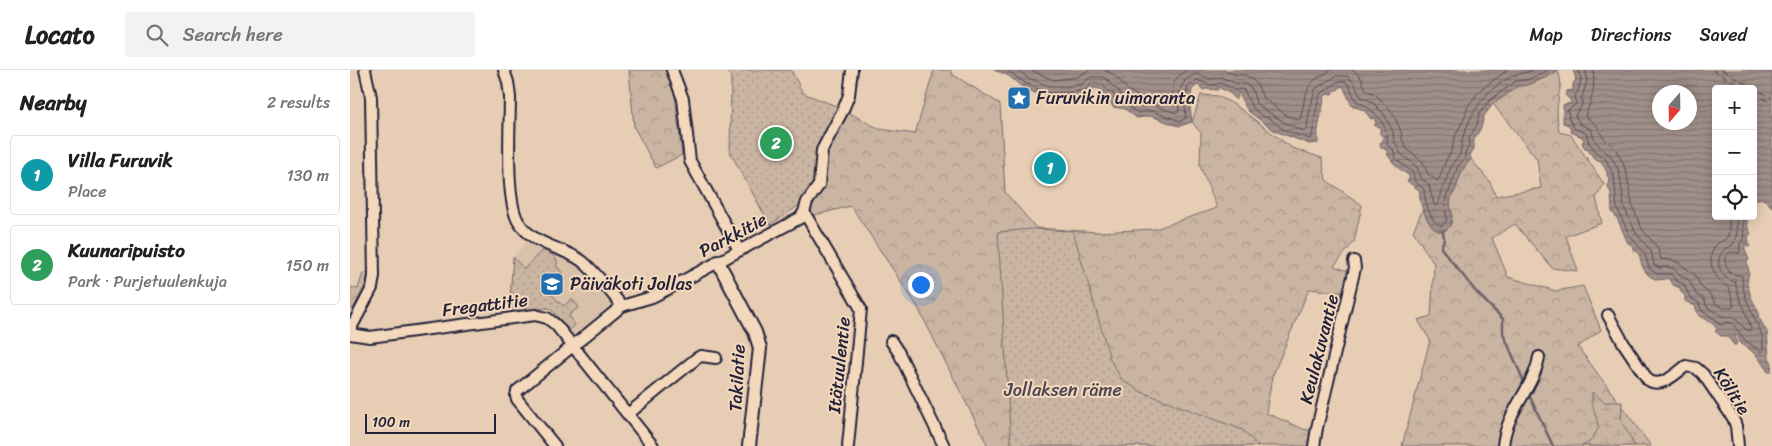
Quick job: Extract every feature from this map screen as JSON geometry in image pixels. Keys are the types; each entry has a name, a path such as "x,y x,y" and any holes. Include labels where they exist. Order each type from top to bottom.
{"street":[{"path":"350,330 372,288 374,276 371,97 365,70"},
{"path":"504,70 510,97 511,197 517,220 538,241 572,255 582,262 622,306"},
{"path":"672,70 682,99 690,161 739,250"},
{"path":"804,212 807,202 819,185 822,150 846,102 851,87 852,70"},
{"name":"Parkkitie","path":"555,446 516,396 520,388 622,306 652,297 800,218 804,212"},
{"name":"Itätuulentie","path":"804,212 861,309 848,446"},
{"name":"Keulakuvantie","path":"1314,446 1355,268 1354,260"},
{"name":"Takilatie","path":"718,262 755,332 760,348 749,446"},
{"name":"Fregattitie","path":"350,334 370,337 536,314 542,315 552,321 574,346 653,446"},
{"name":"Kölitie","path":"1608,315 1624,344 1651,383 1657,384 1662,382 1686,366 1696,368 1703,374 1733,418 1736,426 1738,446"},
{"path":"891,341 899,353 944,446"},
{"path":"628,414 697,358 701,356 716,358"},
{"path":"1503,446 1513,410 1535,372 1539,357"}],"shaded area":[{"name":"Päiväkoti Jollas","path":"528,241 542,250 578,266 609,302 611,309 578,335 571,334 551,309 509,312 513,257"}],"green space":[{"path":"629,70 666,70 674,87 682,155 656,168 634,127"},
{"path":"727,70 791,70 803,93 841,108 816,184 804,202 770,225 730,152 731,78"},
{"path":"934,70 950,70 952,74 1000,104 1005,192 1036,228 1098,232 1155,229 1217,208 1200,166 1201,133 1192,122 1201,95 1218,96 1235,105 1292,148 1322,158 1326,180 1362,205 1354,242 1334,266 1350,272 1345,293 1309,289 1272,377 1266,413 1303,429 1313,431 1311,446 988,446 917,306 851,206 811,216 814,189 822,162 846,111 879,129 915,134"},
{"path":"1558,70 1560,83 1557,110 1559,132 1571,135 1604,184 1596,198 1602,223 1566,236 1578,271 1552,268 1515,224 1492,238 1508,277 1556,291 1583,286 1601,330 1578,347 1651,446 1402,446 1430,340 1418,320 1431,316 1434,264 1413,231 1423,209 1432,226 1443,231 1452,216 1451,197 1463,168 1471,159 1490,182 1496,196 1541,188 1537,159 1493,104 1518,86 1528,85"},
{"name":"Jollaksen räme","path":"1033,229 1073,231 1110,359 1122,380 1142,392 1243,430 1258,446 1011,446 998,232"},
{"path":"542,250 554,256 558,263 556,265 563,274 556,280 564,289 558,294 552,287 548,291 563,306 572,299 579,307 569,315 575,325 569,331 551,309 509,312 513,257 524,269"},
{"path":"363,273 369,273 364,288 353,309 350,307 350,287 358,289"},
{"path":"1592,392 1604,402 1622,402 1621,421 1635,446 1582,446 1590,442 1599,427 1592,404"}],"water":[{"path":"994,70 1557,70 1549,76 1528,85 1518,86 1493,104 1484,116 1481,128 1474,139 1474,149 1470,155 1471,159 1463,170 1451,197 1451,222 1446,230 1440,232 1426,218 1420,191 1407,181 1409,180 1409,175 1392,161 1387,154 1389,152 1381,147 1380,143 1383,141 1383,136 1380,134 1380,127 1374,125 1376,123 1374,118 1371,119 1364,110 1352,106 1343,86 1324,97 1318,131 1318,143 1309,144 1275,131 1248,111 1240,97 1241,94 1239,93 1236,100 1231,94 1218,87 1218,90 1203,90 1198,85 1192,89 1190,107 1192,122 1180,126 1151,116 1137,118 1125,109 1113,107 1110,97 1104,96 1101,89 1093,88 1093,92 1076,98 1049,97 1032,92 1008,75"},
{"path":"1573,70 1772,70 1772,207 1765,200 1760,198 1757,199 1757,85 1712,85 1712,220 1747,220 1751,233 1748,237 1750,246 1747,246 1745,242 1745,249 1749,260 1747,262 1749,272 1747,283 1759,313 1758,316 1767,332 1769,358 1772,363 1771,372 1768,372 1758,357 1741,344 1737,335 1735,336 1736,345 1734,345 1727,336 1721,336 1715,331 1717,329 1713,324 1699,316 1695,306 1685,301 1685,296 1680,288 1673,285 1668,278 1662,280 1655,279 1643,269 1639,254 1628,243 1617,218 1612,212 1611,193 1608,188 1609,177 1601,161 1595,159 1585,148 1582,143 1584,140 1582,137 1571,132 1569,125 1563,123 1563,105 1571,103 1565,95 1567,91 1573,90 1573,84 1576,79"}],"waterway":[{"path":"1443,231 1444,239 1441,248 1477,293 1503,319 1503,333 1524,382"},
{"path":"1530,397 1553,446"}],"ferry route":[{"path":"1712,70 1739,85"},
{"path":"1722,70 1772,98"},
{"path":"1757,95 1772,103"}],"place":[{"name":"Furuvikin uimaranta","path":"1019,98"},
{"name":"Kuunaripuisto","path":"776,143"},
{"name":"Villa Furuvik","path":"1050,168"},
{"name":"Päiväkoti Jollas","path":"552,284"}]}
